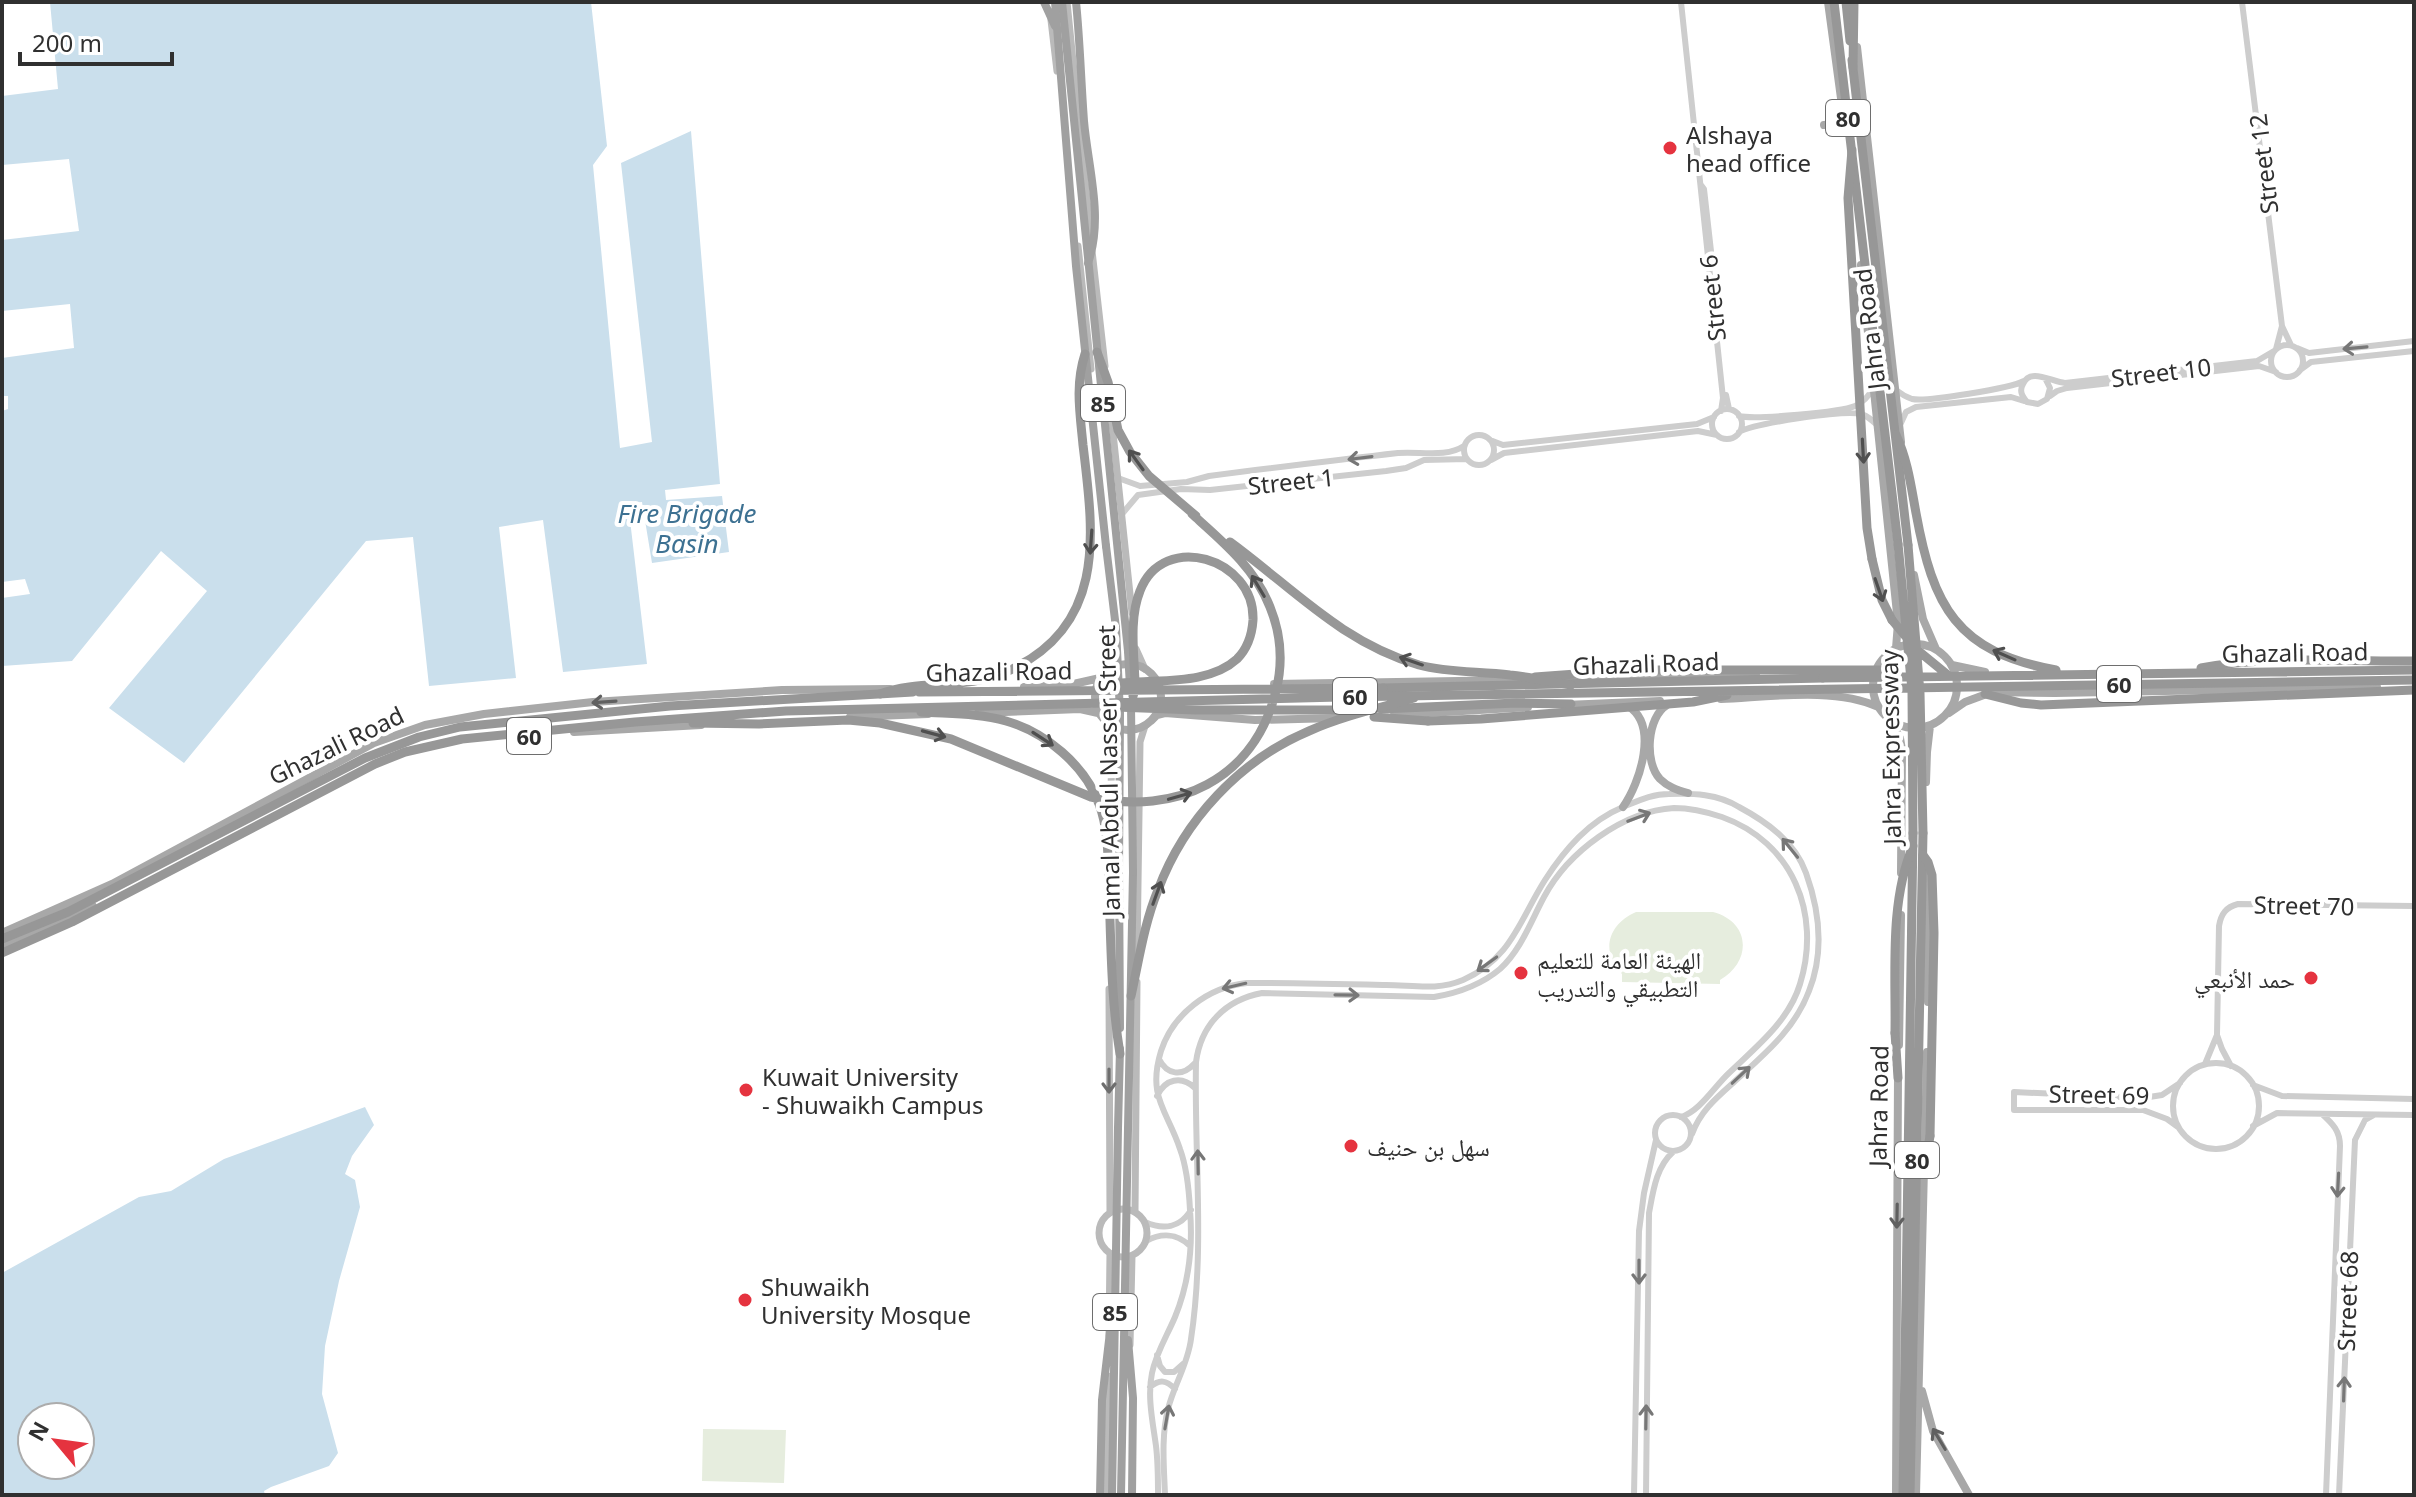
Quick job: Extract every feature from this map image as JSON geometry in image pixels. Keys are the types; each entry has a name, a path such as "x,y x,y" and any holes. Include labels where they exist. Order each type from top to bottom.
{"highway":[{"path":"1046,2 1048,14 1057,29"},
{"name":"Jamal Abdul Nasser Street","path":"1055,2 1085,354 1118,661 1121,772 1121,1495"},
{"name":"Jamal Abdul Nasser Street","path":"1065,2 1131,700 1131,996 1119,1307"},
{"path":"1076,2 1084,120 1095,211 1093,249 1088,263"},
{"name":"Jahra Expressway","path":"1834,2 1911,661 1914,747 1903,1495"},
{"name":"Jahra Expressway","path":"1846,2 1898,431 1919,665 1923,855 1913,1495"},
{"path":"1853,2 1853,67"},
{"path":"1852,150 1848,198 1867,528 1875,579 1882,600 1899,630 1916,649 1947,675 1968,687 2002,699 2041,705 2414,688"},
{"path":"661,720 682,723 848,720 880,723 951,739 1091,797 1112,802 1150,803 1194,792 1216,781 1238,763 1261,731 1272,706 1279,677 1277,629 1269,604 1259,584 1229,547 1149,476 1130,452 1118,430 1108,382 1097,352"},
{"path":"880,694 898,688 969,682 1002,674 1044,648 1072,614 1082,591 1091,547 1092,517 1078,395 1079,372 1085,354"},
{"path":"1898,431 1932,581 1954,619 1977,640 2010,658 2031,666 2079,674"},
{"path":"1192,514 1323,617 1383,651 1436,669 1509,675 1571,685"},
{"path":"1100,690 1114,684 1125,683 1139,682 1190,678 1205,676 1236,660 1249,641 1253,611 1245,588 1228,569 1213,561 1186,557 1159,566 1144,583 1135,611 1134,650 1135,666 1135,682 1135,687 1131,700"},
{"path":"2201,668 2256,662 2414,666"},
{"name":"Ghazali Road","path":"880,694 1571,685 2414,666"},
{"path":"1488,680 1631,670 1880,670 1925,671 1944,675"},
{"name":"Ghazali Road","path":"886,707 1426,695 2414,680"},
{"path":"1374,717 1428,721 1481,719 1693,702 1740,691"},
{"name":"60","path":"2,942 68,912 347,766 419,737 460,727 654,707 880,694"},
{"path":"1131,996 1158,889 1173,856 1209,803 1254,762 1305,732 1426,695"},
{"path":"1098,702 1111,707 1130,708 1346,710 1507,703 1571,704"},
{"path":"886,707 983,715 1016,724 1042,738 1077,766 1099,802 1107,838 1114,1019 1120,1054"},
{"name":"60","path":"2,953 72,922 351,775 405,752 462,739 661,720 886,707"},
{"path":"1898,1078 1895,1033 1897,906 1902,875 1913,846"},
{"path":"1923,855 1931,871 1934,933 1930,1136 1924,1173"},
{"path":"1106,1495 1102,1400 1106,1356 1119,1307"},
{"path":"1119,1307 1133,1398 1130,1495"}],"main road":[{"name":"Jamal Abdul Nasser Street","path":"1046,2 1087,321 1114,638 1112,660 1104,675"},
{"path":"1065,2 1134,641 1145,669"},
{"name":"Jahra Road","path":"1828,2 1851,169 1898,623 1896,648"},
{"name":"Jahra Road","path":"1853,2 1916,584 1923,619 1936,649"},
{"path":"1824,125 1844,123"},
{"path":"1949,713 1958,689 1957,676 1952,665 1936,649 1920,644 1896,648 1880,664 1873,681 1878,707 1891,721 1919,729 1930,726 1949,713 1965,702 1992,692 2414,688"},
{"path":"1135,1212 1140,742 1148,723 1158,711 1161,699 1159,687 1145,669 1125,664 1104,675 1094,695 1098,713 1108,724 1130,730 1148,723"},
{"name":"Ghazali Road","path":"1153,676 1173,686 1848,672 1880,664"},
{"path":"1952,665 1980,672 2414,666"},
{"name":"Ghazali Road","path":"2,933 112,884 374,743 446,720 593,702 744,692 1054,686 1104,675"},
{"name":"Ghazali Road","path":"1148,723 1165,713 1255,720 1374,717 1612,702 1832,695 1852,697 1878,707"},
{"path":"1679,700 1664,706 1651,725 1651,762 1662,781 1673,789 1688,793"},
{"path":"1612,702 1637,712 1643,723 1643,763 1635,788 1623,807"},
{"name":"Ghazali Road","path":"2,942 174,871 367,771 447,746 519,736 808,718 1080,709 1098,713"},
{"name":"Jahra Road","path":"1891,721 1902,750 1896,1495"},
{"path":"1108,724 1112,743 1108,945 1110,1212"},
{"name":"Jahra Road","path":"1913,1495 1919,1379 1928,1003 1926,775 1930,726"},
{"path":"1122,1209 1135,1212 1145,1222 1146,1241 1132,1256 1124,1258 1110,1254 1102,1245 1098,1233 1101,1221 1110,1212 1122,1209"},
{"path":"1106,1495 1110,1254"},
{"path":"1130,1495 1132,1256"},
{"path":"1919,1379 1931,1425 1969,1495"}],"street":[{"name":"Street 6","path":"1681,2 1701,185 1704,189 1725,410"},
{"name":"Street 12","path":"2242,2 2282,326 2275,350"},
{"name":"Street 12","path":"2282,326 2294,346"},
{"path":"2414,341 2309,353 2294,346 2281,346 2275,350 2271,364 2276,372 2286,376 2295,374 2311,362 2414,351"},
{"path":"2294,346 2303,361 2300,370"},
{"name":"Street 10","path":"2047,399 2067,388 2257,361 2275,350"},
{"name":"Street 10","path":"2045,378 2065,383 2259,366 2276,372"},
{"path":"1896,390 1918,399 2009,387 2034,375 2045,378 2050,388 2047,399 2038,404 2011,397 1916,407 1906,412 1898,431"},
{"path":"2024,381 2021,392 2027,402"},
{"path":"1873,388 1864,400 1849,408 1756,418 1725,410 1697,424 1503,445 1482,435 1473,436 1464,446 1467,459 1483,465 1504,453 1703,431 1731,438 1762,424 1851,414 1867,417 1877,425"},
{"path":"1739,416 1742,427 1739,432"},
{"path":"1714,417 1713,427 1717,435"},
{"path":"1490,440 1494,450 1491,460"},
{"name":"Street 1","path":"1118,478 1135,486 1187,482 1209,476 1398,453 1432,453 1464,446"},
{"path":"1398,453 1406,461 1400,469"},
{"name":"Street 1","path":"1138,495 1400,469 1424,460 1467,459"},
{"path":"1209,476 1207,482 1210,490"},
{"path":"1122,514 1138,495 1134,492 1135,486"},
{"path":"1158,1495 1150,1387 1157,1355 1185,1290 1191,1247 1191,1210 1182,1154 1160,1106 1156,1075 1168,1036 1187,1010 1232,984 1435,988 1461,980 1485,968 1504,951 1545,881 1590,826 1642,799 1661,794 1688,793 1720,798 1774,829 1796,853 1805,870 1819,931 1818,961 1809,991 1796,1018 1781,1038 1705,1109 1686,1147 1673,1152 1659,1172 1649,1213 1646,1494 1634,1494 1639,1231 1656,1140 1655,1128 1667,1116 1690,1114 1781,1021 1800,985 1807,945 1803,906 1794,877 1766,841 1737,822 1710,813 1675,808 1646,813 1618,825 1588,844 1546,893 1525,936 1511,956 1475,986 1434,997 1252,995 1227,1006 1213,1020 1201,1040 1196,1062 1198,1226 1192,1339 1165,1424 1165,1495"},
{"path":"1737,822 1740,813 1745,810"},
{"path":"1590,826 1591,836 1598,838"},
{"path":"1565,853 1571,859 1570,863"},
{"path":"1803,906 1815,904"},
{"name":"Street 70","path":"2231,1066 2217,1035 2219,926 2227,909 2238,904 2414,906"},
{"name":"Street 70","path":"2205,1065 2217,1035"},
{"path":"1159,1059 1165,1069 1176,1073 1188,1071 1196,1062"},
{"path":"2205,1065 2231,1066 2253,1085 2259,1106 2253,1126 2240,1142 2221,1149 2201,1147 2178,1127 2173,1109 2175,1091 2190,1072 2205,1065"},
{"path":"1157,1096 1162,1087 1171,1081 1182,1080 1195,1088"},
{"name":"Street 69","path":"2178,1127 2143,1110 2014,1110 2014,1092 2143,1098 2162,1095 2180,1083"},
{"path":"2253,1085 2273,1094 2294,1096 2414,1099"},
{"path":"2292,1114 2290,1103 2294,1096"},
{"path":"2143,1098 2147,1104 2143,1110"},
{"path":"2253,1126 2277,1113 2414,1115"},
{"name":"Street 68","path":"2322,1114 2333,1123 2340,1135 2326,1495"},
{"name":"Street 68","path":"2339,1495 2355,1140 2365,1120 2374,1115"},
{"path":"1681,1117 1692,1134"},
{"path":"1656,1140 1660,1146 1673,1152"},
{"path":"2340,1157 2347,1152 2354,1156"},
{"path":"1145,1222 1158,1226 1177,1224 1183,1222 1191,1210"},
{"path":"1641,1212 1649,1213"},
{"path":"2337,1219 2344,1223 2351,1219"},
{"path":"1639,1231 1649,1232"},
{"path":"2336,1237 2343,1232 2350,1238"},
{"path":"1146,1241 1157,1236 1176,1236 1191,1247"},
{"path":"1157,1355 1160,1366 1169,1373 1187,1361"},
{"path":"1150,1387 1157,1381 1164,1381 1175,1389"},
{"path":"2330,1430 2336,1434 2343,1429"},
{"path":"2329,1444 2336,1441 2342,1445"}],"green space":[{"path":"1636,912 1713,912 1726,917 1735,924 1743,943 1738,963 1720,980 1720,984 1622,982 1622,974 1611,957 1610,939 1619,924"},
{"path":"703,1429 786,1430 784,1483 702,1481"}],"water":[{"name":"Fire Brigade Basin","path":"50,2 591,2 607,146 593,165 620,448 652,442 621,163 691,131 720,484 665,490 666,500 722,496 729,552 652,563 642,502 628,503 647,664 563,672 543,520 499,527 516,678 429,686 413,537 366,541 184,763 109,708 207,591 161,551 72,661 2,666 2,598 30,594 25,579 2,582 2,411 8,409 8,396 2,396 2,358 74,348 70,304 2,311 2,240 79,231 69,159 2,165 2,96 58,89"},
{"path":"365,1107 374,1125 352,1156 345,1174 355,1180 360,1207 325,1346 322,1394 338,1453 329,1466 271,1487 264,1491 265,1495 2,1495 2,1273 139,1197 171,1191 224,1159"}],"place":[{"name":"Alshaya head office","path":"1670,148"},
{"name":"الهيئة العامة للتعليم التطبيقي والتدريب","path":"1521,973"},
{"name":"حمد الأنبعي","path":"2311,978"},
{"name":"Kuwait University - Shuwaikh Campus","path":"746,1090"},
{"name":"سهل بن حنيف","path":"1351,1146"},
{"name":"Shuwaikh University Mosque","path":"745,1300"}]}
